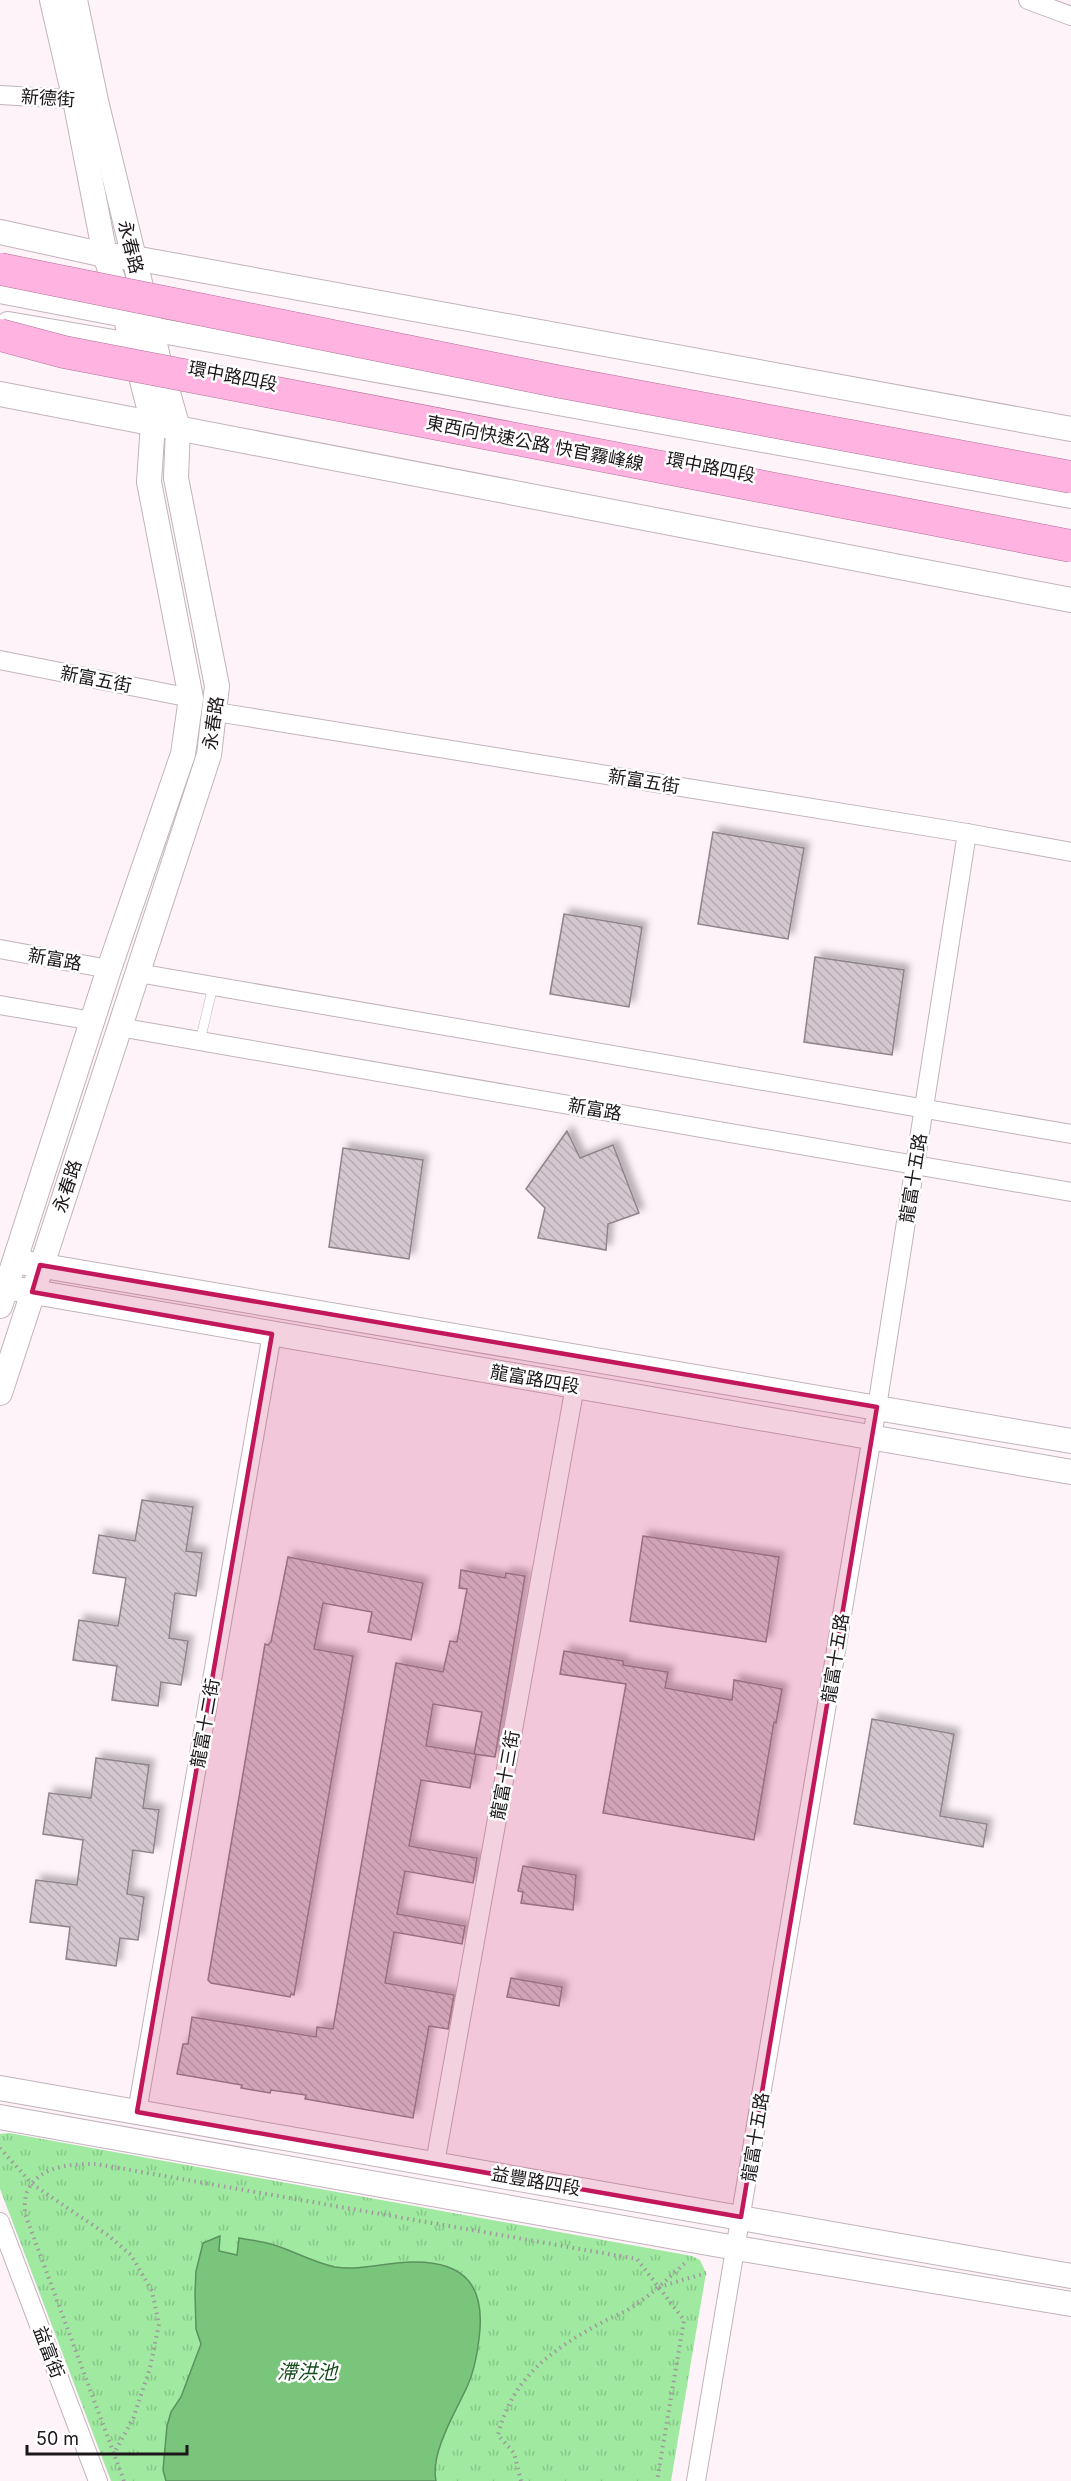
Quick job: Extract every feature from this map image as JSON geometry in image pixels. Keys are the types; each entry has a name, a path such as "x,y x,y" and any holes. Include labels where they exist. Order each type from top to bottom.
{"highway":[{"path":"0,269 549,380 1071,477"},
{"name":"東西向快速公路 快官霧峰線","path":"0,335 64,352 1071,546"}],"street":[{"name":"永春路","path":"0,1393 40,1265 209,755 218,686 176,478 178,428 134,258 52,0"},
{"name":"永春路","path":"2,1293 7,1260 93,1021 183,754 191,698 149,482 153,423 125,315 105,255 75,0"},
{"path":"1028,0 1071,16"},
{"name":"新德街","path":"0,95 85,100"},
{"path":"0,232 105,255 134,258 1071,429"},
{"name":"環中路四段","path":"0,291 125,315 151,329 1071,496"},
{"name":"環中路四段","path":"0,323 131,345 159,361 1071,536"},
{"path":"0,394 1071,600"},
{"name":"新富五街","path":"0,660 191,698"},
{"name":"新富五街","path":"216,712 968,833 1071,852"},
{"name":"龍富十五路","path":"696,2481 878,1407 968,833"},
{"name":"新富路","path":"0,949 109,969"},
{"path":"138,973 1071,1134"},
{"path":"0,1005 93,1021"},
{"name":"新富路","path":"119,1027 1071,1192"},
{"name":"龍富路四段","path":"7,1260 1071,1440"},
{"name":"龍富路四段","path":"2,1293 32,1292 1071,1472"},
{"name":"龍富十二街","path":"137,2112 272,1334"},
{"name":"龍富十三街","path":"435,2163 575,1386"},
{"name":"益豐路四段","path":"0,2088 1071,2276"},
{"name":"益豐路四段","path":"0,2117 736,2248 1071,2304"},
{"name":"益富街","path":"0,2222 98,2481"}],"lane":[{"path":"200,1041 213,986"}],"path":[{"path":"0,2148 32,2184 109,2236 131,2255 152,2291 159,2324 150,2368 133,2419 114,2454"},
{"path":"124,2481 25,2214 26,2192 32,2184 45,2173 68,2164 96,2164 637,2259 684,2320 657,2481"},
{"path":"520,2481 514,2453 498,2435 504,2412 516,2391 535,2367 600,2323 626,2311 658,2288 692,2256"},
{"path":"658,2288 706,2273"}],"highlighted area":[{"path":"40,1265 877,1407 741,2217 137,2112 272,1334 32,1292"}],"green space":[{"path":"9,2133 692,2256 700,2260 706,2273 671,2481 111,2481 0,2189 0,2134"}],"water":[{"name":"滯洪池","path":"220,2236 219,2251 237,2255 239,2238 271,2244 335,2267 354,2268 403,2262 431,2263 459,2272 468,2281 479,2305 477,2352 469,2381 440,2446 435,2470 436,2481 166,2481 163,2470 167,2426 171,2412 181,2397 201,2344 196,2329 196,2271 203,2243"}],"building":[{"path":"713,832 804,848 788,939 698,924"},
{"path":"564,914 642,927 629,1007 550,994"},
{"path":"815,957 904,970 892,1055 804,1042"},
{"path":"567,1131 580,1158 613,1145 639,1213 608,1224 606,1250 538,1238 545,1208 526,1189"},
{"path":"343,1148 423,1160 409,1259 329,1247"},
{"path":"142,1500 193,1507 186,1551 202,1553 196,1596 175,1593 169,1638 188,1641 181,1685 161,1682 158,1706 112,1700 117,1666 73,1660 79,1620 118,1626 126,1578 93,1573 99,1535 135,1541"},
{"path":"643,1536 779,1557 766,1642 630,1621"},
{"path":"288,1557 423,1583 411,1640 368,1632 372,1612 323,1603 314,1649 353,1656 294,1995 291,1994 290,1997 211,1983 208,1980 265,1644 268,1645 271,1642"},
{"path":"461,1570 505,1578 506,1573 525,1576 495,1757 476,1754 470,1788 421,1780 409,1846 477,1858 473,1883 405,1871 397,1914 465,1926 462,1944 394,1932 385,1983 454,1995 448,2029 429,2026 413,2118 305,2099 306,2095 271,2090 270,2093 241,2088 242,2085 177,2074 183,2044 188,2044 192,2017 316,2037 317,2027 333,2029 396,1663 443,1672 450,1641 457,1642 467,1589 459,1588","holes":["433,1704 482,1712 474,1754 426,1746"]},
{"path":"564,1651 623,1661 623,1665 668,1672 665,1688 732,1700 734,1680 782,1689 776,1723 774,1722 754,1840 603,1813 626,1684 560,1674"},
{"path":"872,1719 954,1734 940,1816 987,1824 983,1847 854,1824"},
{"path":"96,1758 149,1765 143,1808 159,1810 153,1853 133,1850 127,1894 144,1897 138,1940 120,1938 116,1966 66,1959 70,1927 30,1922 36,1880 77,1885 83,1840 43,1834 49,1793 91,1798"},
{"path":"523,1866 576,1875 573,1910 521,1903 523,1892 518,1891"},
{"path":"511,1978 562,1987 559,2006 507,1997"}]}
